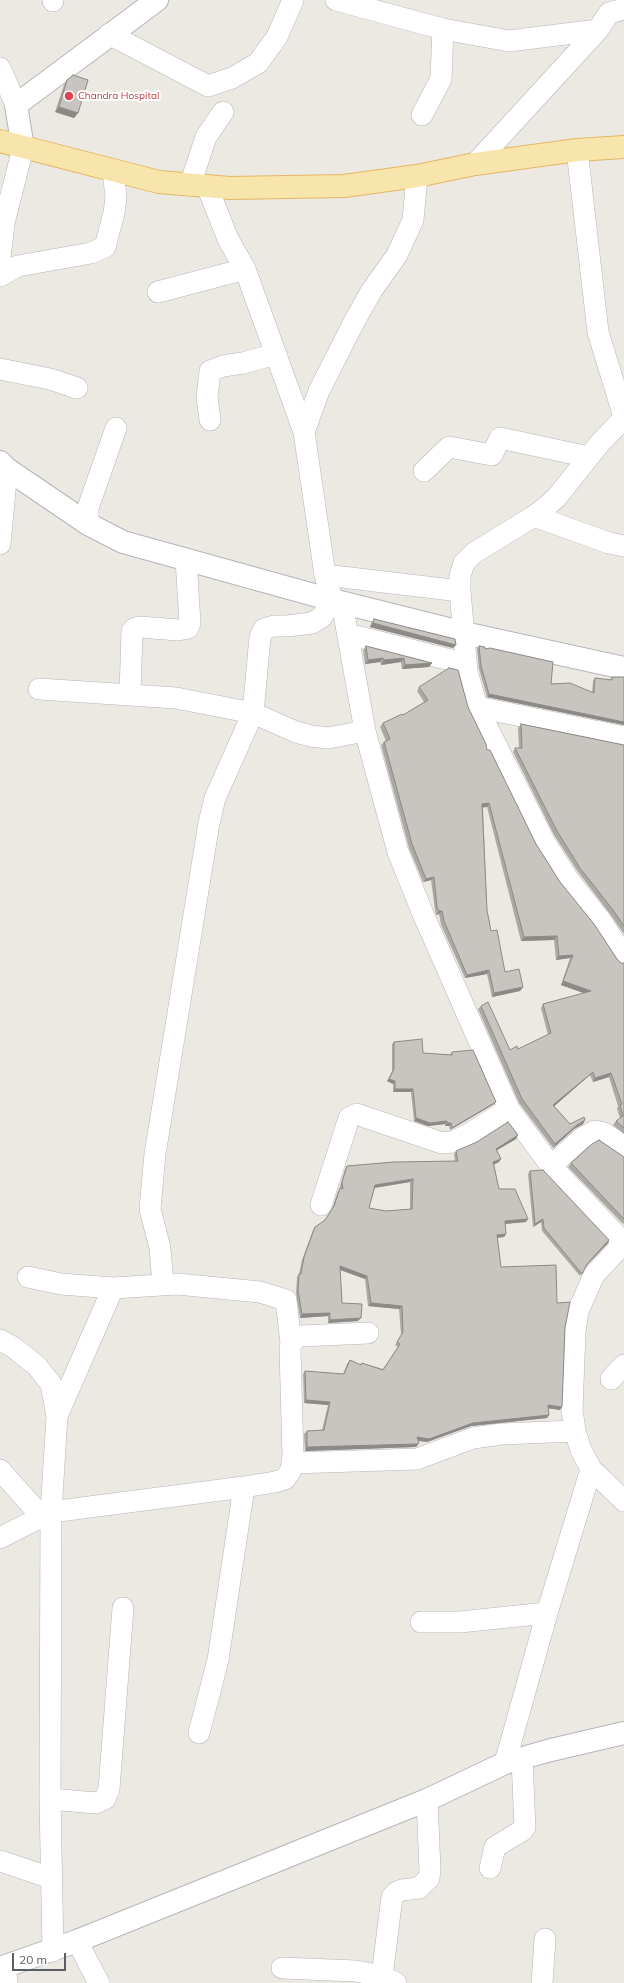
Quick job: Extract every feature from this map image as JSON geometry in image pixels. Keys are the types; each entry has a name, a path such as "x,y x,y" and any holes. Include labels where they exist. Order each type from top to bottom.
{"main road":[{"path":"0,141 159,182 230,188 344,186 417,176 475,164 577,150 624,147"}],"street":[{"path":"16,105 109,34 157,0"},
{"path":"109,34 208,86 232,78 258,63 277,37 293,0"},
{"path":"345,1 443,30 509,41 610,13"},
{"path":"475,164 610,13"},
{"path":"422,115 441,79 443,30"},
{"path":"0,68 16,105 23,148 4,223 0,258"},
{"path":"223,112 206,137 198,186 245,269 304,432 325,575 337,601 348,634 365,731 398,852 426,921 509,1109 551,1166 624,1243 594,1275 578,1310 575,1332 572,1410 575,1431 581,1450 591,1469 624,1501"},
{"path":"577,150 598,332 624,417 557,497 534,516 474,553 464,563 460,576 460,590 466,664 470,688 477,707 544,841 568,879 601,921 624,956"},
{"path":"0,276 18,266 91,253 105,247 114,213 116,197 114,171"},
{"path":"304,432 319,391 355,320 372,290 397,255 413,220 417,176"},
{"path":"158,292 245,269"},
{"path":"210,420 208,397 210,371 223,366 243,363 276,354"},
{"path":"0,368 50,379 77,388"},
{"path":"88,524 88,508 116,428"},
{"path":"424,471 449,447 492,455 500,438 589,457"},
{"path":"3,466 88,524 123,542 337,601 464,633 624,668"},
{"path":"0,544 3,466"},
{"path":"534,516 609,543 624,546"},
{"path":"130,694 132,631 135,628 140,627 178,630 188,628 190,623 186,559"},
{"path":"325,575 460,590"},
{"path":"163,1285 160,1248 150,1209 155,1154 209,823 215,798 253,713 260,637 264,630 274,626 312,623 322,617 337,601"},
{"path":"348,634 466,664"},
{"path":"39,688 176,698 253,713 296,732 311,736 328,738 365,731"},
{"path":"477,707 624,737"},
{"path":"321,1205 349,1118 357,1114 442,1143 453,1142 469,1134 509,1109"},
{"path":"551,1166 582,1138 595,1132 604,1133 615,1140 624,1149"},
{"path":"0,1538 46,1514 275,1482 285,1479 291,1470 292,1463 291,1343 286,1300 260,1292 177,1284 113,1288 61,1284 28,1277"},
{"path":"57,1416 113,1288"},
{"path":"291,1343 296,1338 301,1336 368,1333"},
{"path":"0,1340 13,1347 37,1366 51,1384 57,1416 46,1514 53,1951"},
{"path":"292,1463 417,1459 473,1438 501,1434 575,1431"},
{"path":"490,1868 495,1847 523,1830 525,1827 514,1761 547,1613 591,1469"},
{"path":"0,1470 46,1514"},
{"path":"199,1733 219,1653 244,1487"},
{"path":"50,1799 96,1803 105,1799 109,1788 123,1608"},
{"path":"421,1622 460,1622 547,1613"},
{"path":"4,1972 427,1800 514,1761 551,1750 624,1733"},
{"path":"282,1968 331,1969 389,1979 392,1897 397,1892 402,1890 418,1888 429,1878 430,1870 427,1800"},
{"path":"0,1861 51,1878"},
{"path":"542,1983 545,1939"},
{"path":"77,1942 99,1983"}],"building":[{"path":"73,75 88,80 78,113 59,107 67,80"},
{"path":"374,619 455,639 456,645 373,623"},
{"path":"366,646 432,663 405,665 404,658 368,660"},
{"path":"479,646 485,647 485,649 490,648 553,662 551,684 570,683 594,693 595,678 612,680 612,677 624,677 624,722 489,694 481,666"},
{"path":"449,668 458,670 468,707 486,744 487,750 490,750 536,844 560,882 594,924 617,959 621,963 624,963 624,1128 616,1121 623,1116 620,1105 622,1104 611,1073 595,1078 593,1072 553,1105 570,1124 584,1117 585,1120 555,1144 522,1099 481,1006 488,1002 510,1050 517,1046 518,1049 551,1033 543,1004 591,991 563,981 573,955 559,956 557,936 524,937 489,803 482,804 487,910 491,931 497,930 505,972 519,969 523,987 494,993 489,970 467,975 444,921 442,911 439,911 437,907 434,877 426,879 412,844 384,742 390,739 383,723 402,714 403,715 428,700 419,687"},
{"path":"521,724 624,745 624,926 580,868 557,831 515,748 522,748"},
{"path":"422,1039 423,1053 452,1055 452,1052 473,1050 496,1102 452,1128 451,1123 447,1123 447,1121 430,1123 416,1118 413,1089 395,1089 395,1081 389,1079 394,1069 394,1042"},
{"path":"508,1122 518,1135 496,1149 501,1159 493,1162 499,1189 515,1189 528,1219 505,1221 506,1234 497,1235 501,1267 556,1265 557,1303 570,1302 565,1328 562,1407 548,1405 549,1415 473,1423 429,1439 417,1437 419,1443 417,1444 307,1447 307,1431 324,1430 330,1402 306,1400 305,1371 344,1374 350,1360 361,1365 362,1363 383,1370 400,1344 397,1342 403,1332 402,1306 371,1303 367,1276 340,1266 342,1303 362,1304 361,1318 330,1320 330,1313 302,1314 298,1291 299,1274 301,1274 304,1257 315,1227 325,1220 334,1206 340,1188 343,1189 342,1182 347,1166 394,1162 458,1161 456,1151 477,1142","holes":["413,1179 412,1209 386,1211 369,1208 375,1185"]},
{"path":"599,1140 624,1157 624,1219 571,1163 592,1144"},
{"path":"543,1170 609,1240 587,1264 582,1274 544,1228 543,1219 535,1224 530,1171"}],"place":[{"name":"Chandra Hospital","path":"69,96"}]}
